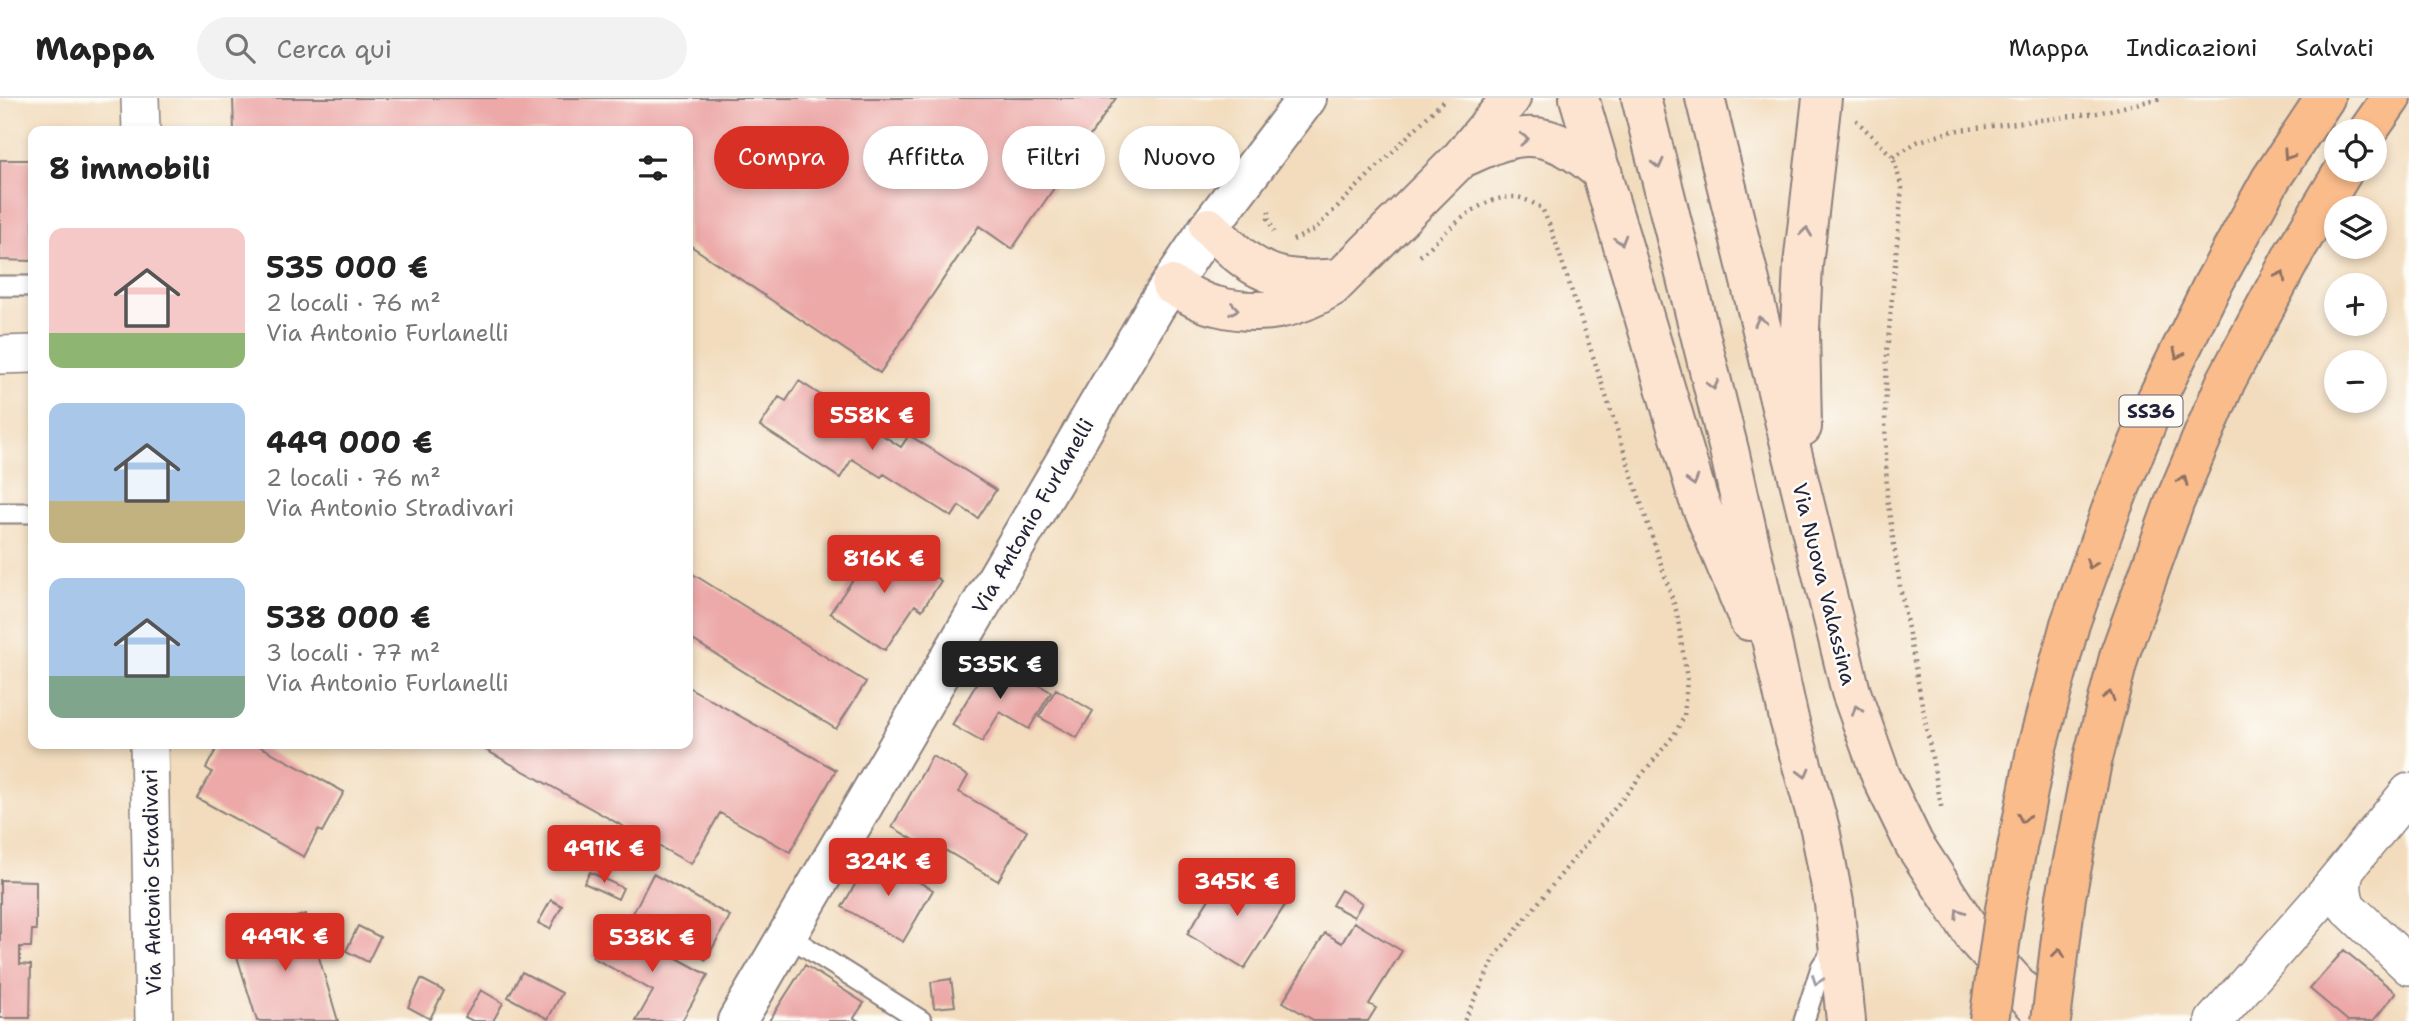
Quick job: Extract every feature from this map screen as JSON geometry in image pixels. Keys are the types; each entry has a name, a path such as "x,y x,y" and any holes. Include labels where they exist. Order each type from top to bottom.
{"highway":[{"name":"SS36","path":"1989,1021 2005,909 2036,751 2070,624 2111,510 2157,398 2211,288 2258,204 2325,98"},
{"path":"2376,119 2391,98"},
{"name":"SS36","path":"2051,1021 2066,897 2092,762 2120,653 2180,489 2226,381 2295,251 2337,182"}],"main road":[{"path":"1171,285 1213,306 1247,311 1266,311 1298,305 1323,293 1460,159 1511,98"},
{"path":"1579,98 1698,498 1789,719"},
{"path":"1641,98 1729,450 1789,719 1820,829 1834,903 1846,1021"},
{"path":"1803,495 1800,359 1802,265 1822,98"},
{"name":"Via Nuova Valassina","path":"1705,99 1850,692 1881,776 1914,844 1976,939 2051,1021"},
{"path":"1460,159 1502,142 1526,137 1549,141 1579,153 1603,174"},
{"path":"1209,227 1244,258 1265,272 1304,279 1341,278"}],"street":[{"path":"140,98 141,126"},
{"name":"Via Antonio Furlanelli","path":"737,1021 1171,285 1209,227 1307,98"},
{"path":"0,355 28,354"},
{"name":"Via Antonio Stradivari","path":"149,749 155,1021"},
{"path":"2214,1021 2409,792"},
{"path":"2346,869 2342,880 2342,894 2347,907 2409,966"}],"lane":[{"path":"0,286 28,286"},
{"path":"0,513 28,513"},
{"path":"788,935 922,1021"},
{"path":"1804,1021 1821,967 1838,942"}],"path":[{"path":"1270,208 1268,218 1275,235 1292,241 1314,230 1446,98"},
{"path":"1893,157 1917,142 1952,131 2097,113 2162,98"},
{"path":"1876,140 1893,157 1902,188 1887,352 1887,497 1900,586 1944,820"},
{"path":"1410,264 1470,212 1499,198 1519,197 1542,208 1552,231 1677,612 1687,679 1684,717 1674,735 1496,955 1464,1021"}],"building":[{"path":"233,98 1116,98 1097,126 1002,126 1002,189 1053,189 1012,249 979,226 880,373 693,247 693,126 234,126"},
{"path":"0,160 28,160 28,261 0,260"},
{"path":"799,381 901,447 909,435 996,490 978,518 959,506 952,517 884,474 881,477 852,459 840,478 760,426 779,397 786,401"},
{"path":"880,540 941,581 922,610 915,605 885,650 830,613"},
{"path":"693,574 866,682 836,729 693,640"},
{"path":"992,658 1051,692 1029,729 1000,712 982,742 952,725"},
{"path":"1056,689 1093,711 1077,738 1039,717"},
{"path":"693,690 836,770 790,852 720,813 691,864 484,749 693,749"},
{"path":"216,749 265,749 344,792 322,832 318,830 304,857 197,798 212,772 206,768"},
{"path":"932,756 968,776 959,792 1027,831 998,881 931,842 928,848 892,827"},
{"path":"872,855 933,890 903,942 842,907"},
{"path":"1230,866 1287,902 1244,969 1187,934"},
{"path":"590,872 623,888 618,899 584,883"},
{"path":"653,874 730,916 706,960 630,919"},
{"path":"0,880 36,881 36,930 32,930 31,947 20,947 20,964 31,965 30,1018 0,1018"},
{"path":"1341,890 1362,903 1354,917 1332,905"},
{"path":"551,900 562,906 550,929 538,923"},
{"path":"306,914 338,1021 257,1021 231,937"},
{"path":"611,922 708,975 682,1021 636,1021 653,991 592,957"},
{"path":"1354,922 1402,951 1369,1004 1376,1008 1368,1021 1315,1021 1283,1002 1325,933 1342,943"},
{"path":"358,926 380,937 368,962 346,951"},
{"path":"2344,950 2396,993 2373,1021 2348,1021 2310,989"},
{"path":"805,965 864,1003 854,1018 859,1021 769,1021"},
{"path":"522,972 562,993 548,1019 508,997"},
{"path":"421,979 444,991 430,1019 408,1007"},
{"path":"951,979 955,1006 934,1008 931,982"},
{"path":"481,990 503,1003 493,1021 473,1021 465,1017"}]}
